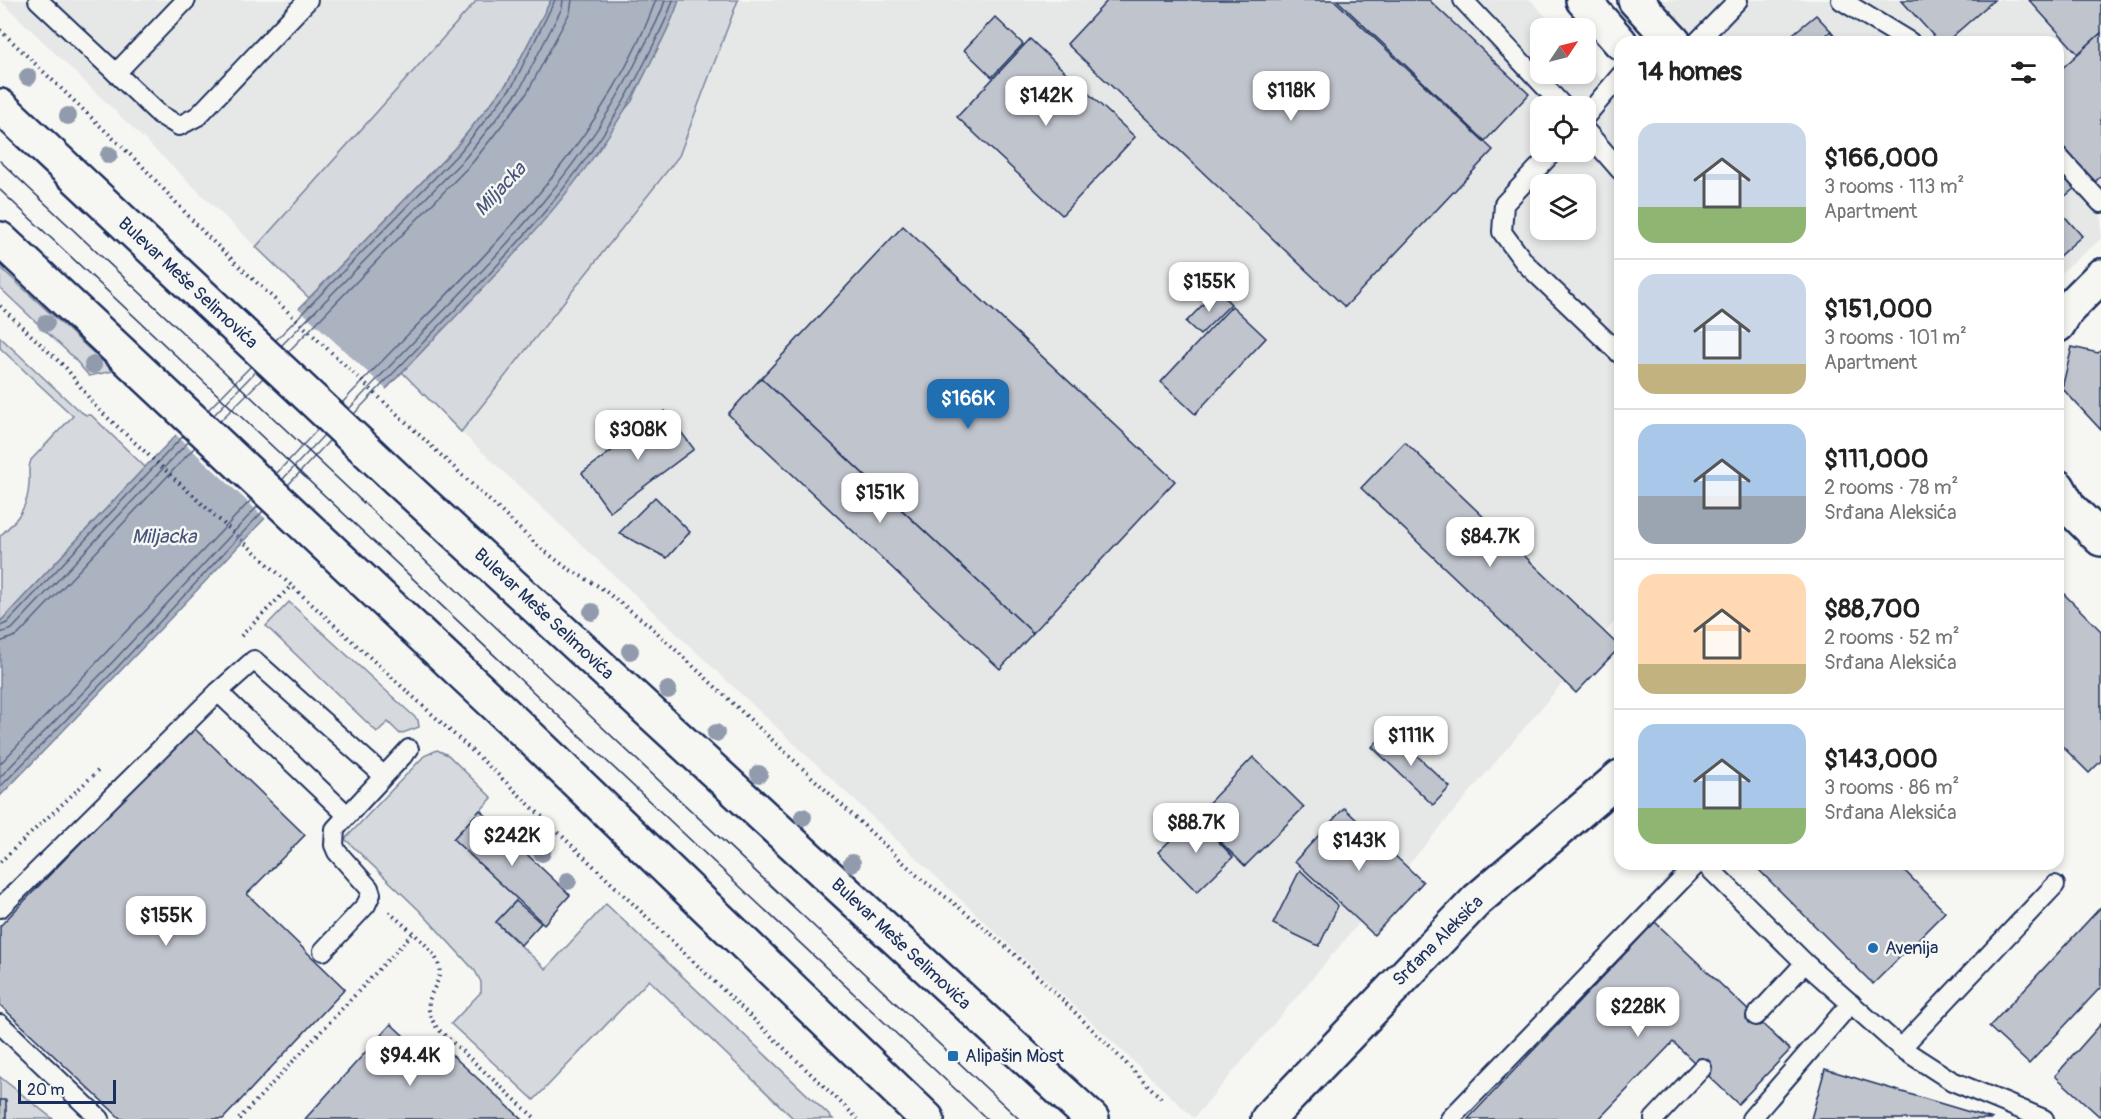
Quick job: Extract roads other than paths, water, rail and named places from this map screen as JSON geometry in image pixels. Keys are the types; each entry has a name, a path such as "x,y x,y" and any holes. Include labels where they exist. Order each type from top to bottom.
{"main road":[{"path":"1583,0 1615,36"},
{"path":"1635,0 1668,36"},
{"name":"Bulevar Meše Selimovića","path":"0,106 397,479 1092,1119"},
{"path":"0,239 332,549 927,1119"},
{"path":"2064,313 2101,276"},
{"path":"2064,501 2101,539"},
{"name":"Srđana Aleksića","path":"1268,1119 1477,900 1614,782"}],"lane":[{"path":"38,0 159,114 178,126 198,116 308,0"},
{"path":"116,73 186,0"},
{"path":"1463,0 1554,96"},
{"path":"1702,36 1738,0"},
{"path":"1841,0 1900,36"},
{"path":"1596,104 1614,83"},
{"path":"1596,142 1614,163"},
{"path":"1544,162 1504,204 1502,232 1525,263 1614,348"},
{"path":"2064,163 2101,203"},
{"path":"0,908 218,692 254,660 383,775"},
{"path":"218,692 346,814"},
{"path":"323,951 366,905 371,894 369,888 342,858 334,845 335,829 346,814 408,749"},
{"path":"1450,1119 1691,870"},
{"path":"1711,870 1805,963 1901,1048 1952,1081 2044,1119"},
{"path":"1901,1048 2055,885"},
{"path":"1756,1017 1805,963"},
{"path":"1762,1115 1851,1003"},
{"path":"0,1024 99,1119"},
{"path":"1654,1119 1702,1068"}],"water":[{"name":"Miljacka","path":"551,0 679,0 664,37 627,107 563,197 528,239 0,796 0,622 145,467 455,148 508,82"}],"tram line":[{"path":"0,161 1019,1119"},
{"path":"0,190 987,1119"}],"place":[{"name":"Avenija","path":"1873,948"},
{"name":"Alipašin Most","path":"953,1056"}]}
